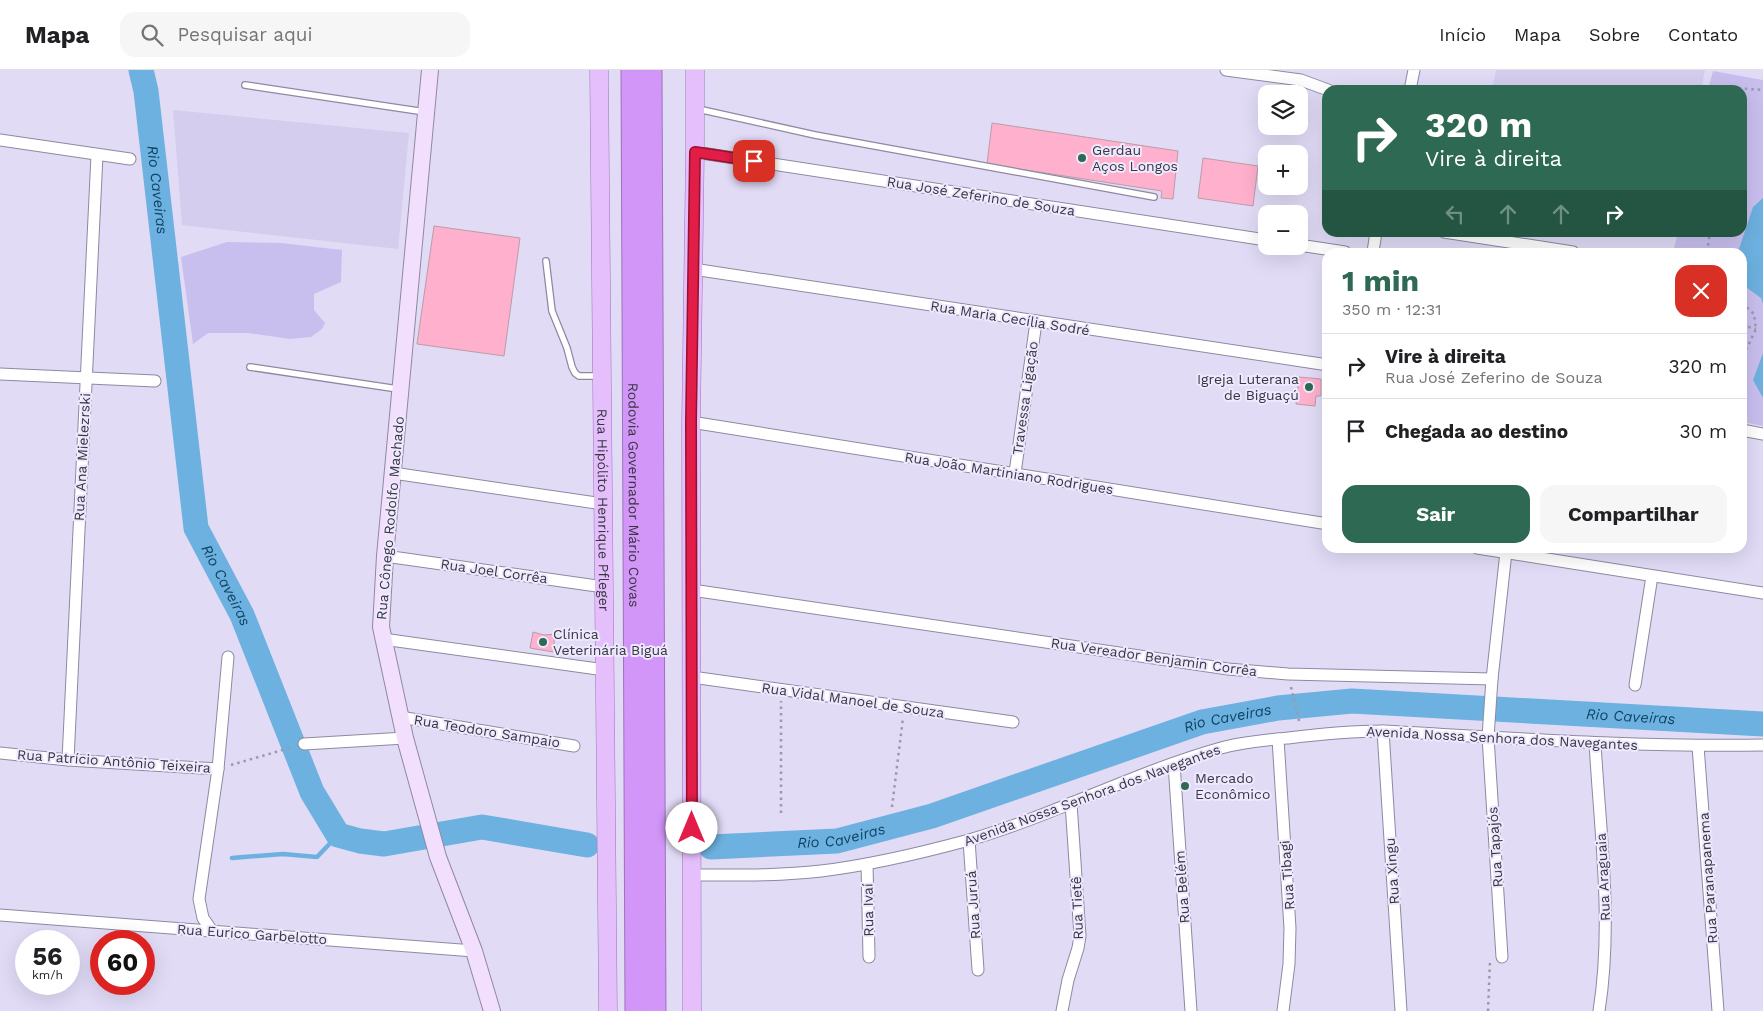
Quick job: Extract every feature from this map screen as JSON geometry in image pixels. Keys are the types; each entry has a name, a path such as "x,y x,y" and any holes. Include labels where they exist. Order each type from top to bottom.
{"highway":[{"name":"Rodovia Governador Mário Covas","path":"632,70 636,1011"},
{"name":"Rodovia Governador Mário Covas","path":"651,70 654,1011"}],"main road":[{"name":"Rua Cônego Rodolfo Machado","path":"430,70 380,618 405,738 438,857 474,950 492,1011"},
{"name":"Rua Hipólito Henrique Pfleger","path":"599,70 608,1011"},
{"path":"692,1011 691,422 695,70"}],"street":[{"path":"1226,70 1301,80 1322,88"},
{"path":"1411,85 1414,70"},
{"path":"0,140 130,159"},
{"name":"Rua José Zeferino de Souza","path":"695,152 1258,239"},
{"name":"Rua Ana Mielezrski","path":"68,760 97,155"},
{"path":"1476,237 1548,248"},
{"path":"1308,246 1322,248"},
{"name":"Rua Maria Cecília Sodré","path":"693,269 1322,364"},
{"name":"Travessa Ligação","path":"1014,473 1036,322"},
{"path":"0,374 155,381"},
{"name":"Rua João Martiniano Rodrigues","path":"691,422 1322,523"},
{"path":"1747,431 1763,434"},
{"path":"392,473 603,504"},
{"path":"1491,683 1506,553"},
{"path":"1512,553 1763,593"},
{"name":"Rua Joel Corrêa","path":"385,556 604,587"},
{"path":"1635,685 1652,576"},
{"name":"Rua Vereador Benjamin Corrêa","path":"692,590 1228,669 1288,674 1491,683"},
{"path":"383,639 605,670"},
{"path":"212,931 203,918 199,899 218,769 228,657"},
{"name":"Rua Vidal Manoel de Souza","path":"692,677 1014,722"},
{"name":"Rua Tapajós","path":"1491,683 1488,737 1502,957"},
{"name":"Rua Teodoro Sampaio","path":"400,717 574,746"},
{"name":"Avenida Nossa Senhora dos Navegantes","path":"692,875 795,873 866,864 969,840 1222,748 1278,739 1352,731 1383,731 1595,743 1698,746 1763,745"},
{"name":"Rua Xingu","path":"1383,731 1402,1011"},
{"path":"304,744 405,738"},
{"name":"Rua Tibagi","path":"1278,739 1290,928 1289,964 1283,1011"},
{"name":"Rua Araguaia","path":"1595,743 1606,939 1604,978 1599,1011"},
{"name":"Rua Paranapanema","path":"1698,746 1718,1011"},
{"name":"Rua Patrício Antônio Teixeira","path":"0,753 68,760 218,769"},
{"name":"Rua Belém","path":"1174,764 1191,1011"},
{"name":"Rua Tietê","path":"1062,1011 1080,936 1071,803"},
{"name":"Rua Juruá","path":"969,840 978,970"},
{"name":"Rua Ivaí","path":"866,864 869,957"},
{"name":"Rua Eurico Garbelotto","path":"0,915 474,950"}],"lane":[{"path":"245,85 426,112"},
{"path":"696,109 815,136 1154,197"},
{"path":"546,261 552,311 575,374 579,376 602,376"},
{"path":"250,367 400,389"}],"path":[{"path":"1747,89 1763,90"},
{"path":"1747,308 1754,314 1756,329 1747,346"},
{"path":"1747,326 1756,329"},
{"path":"1291,687 1300,724"},
{"path":"781,690 781,813"},
{"path":"892,807 904,707"},
{"name":"Rua Patrício Antônio Teixeira","path":"218,769 304,744"},
{"path":"1488,1011 1490,959 1502,957"}],"shaded area":[{"path":"1496,70 1705,70 1702,85 1493,85"},
{"path":"1713,71 1763,80 1763,426 1747,423 1747,248 1674,248 1677,237 1747,237 1747,85 1709,85"},
{"path":"173,110 409,133 398,249 182,225"},
{"path":"227,242 281,243 342,250 341,282 314,294 314,310 325,323 322,329 311,337 290,339 248,333 208,333 193,344 181,257"}],"water":[{"path":"1763,198 1763,304 1761,298 1747,288 1747,248 1739,248 1743,237 1747,237 1747,225 1753,207"},
{"path":"1763,353 1763,398 1753,380"}],"building":[{"name":"Gerdau Aços Longos","path":"992,123 1178,151 1173,199 1161,198 1162,191 987,164"},
{"path":"1203,158 1258,166 1253,206 1198,198"},
{"path":"434,226 520,238 504,356 417,344"},
{"name":"Igreja Luterana de Biguaçú","path":"1299,377 1321,379 1321,396 1316,396 1315,406 1296,404"},
{"name":"Clínica Veterinária Biguá","path":"533,632 544,635 555,634 553,652 530,648"}],"waterway":[{"name":"Rio Caveiras","path":"141,70 146,91 196,528 242,615 312,792 338,835 360,841 384,844 482,827 587,845"},
{"name":"Rio Caveiras","path":"711,847 837,841 932,816 1202,722 1278,708 1352,701 1763,724"},
{"path":"232,858 283,854 317,857 338,835"}],"place":[{"name":"Gerdau Aços Longos","path":"1082,158"},
{"name":"Igreja Luterana de Biguaçú","path":"1309,387"},
{"name":"Clínica Veterinária Biguá","path":"543,642"},
{"name":"Mercado Econômico","path":"1185,786"}],"route":[{"path":"692,828 691,422 695,152 754,161"}]}
